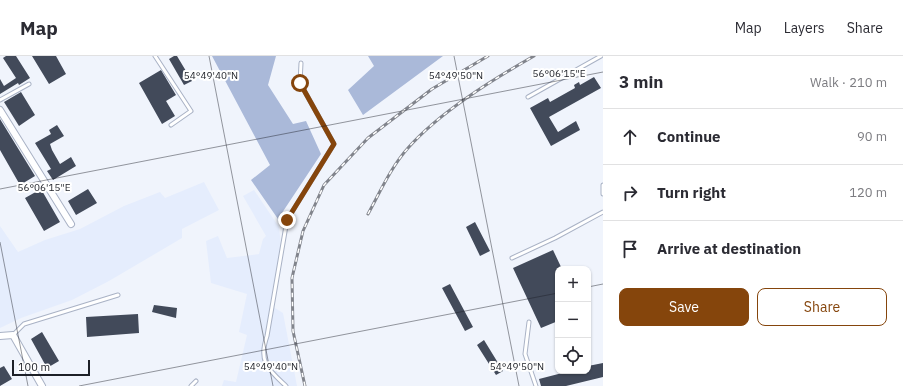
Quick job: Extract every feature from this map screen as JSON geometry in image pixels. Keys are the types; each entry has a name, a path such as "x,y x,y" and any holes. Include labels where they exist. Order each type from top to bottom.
{"street":[{"path":"0,110 71,224"},
{"path":"0,336 13,335 42,386"}],"lane":[{"path":"155,56 191,111 171,125"},
{"path":"528,97 601,56"},
{"path":"286,386 267,369 262,349 267,336 287,220 334,144 300,83 301,63"},
{"path":"0,100 29,84"},
{"path":"603,185 603,194"},
{"path":"512,258 555,238 603,212"},
{"path":"13,335 24,324 118,295"},
{"path":"528,322 525,354 536,386"},
{"path":"191,386 196,382"}],"shaded area":[{"path":"212,56 276,56 268,85 293,124 306,121 321,154 278,219 251,180 270,165"},
{"path":"368,56 443,56 363,115 348,90 374,66"},
{"path":"204,182 219,210 182,229 182,238 109,281 72,300 21,318 0,328 0,226 18,252 45,240 80,229 124,206 160,192 165,198"},
{"path":"254,190 279,227 281,246 270,305 283,313 297,386 222,386 224,380 236,382 247,335 239,332 247,294 211,283 206,241 218,236 227,258 259,254 263,239 266,236 243,196"}],"building":[{"path":"6,56 16,56 30,78 19,85 18,83 0,94 0,79 4,86 16,78 3,58"},
{"path":"32,56 56,56 66,74 49,84"},
{"path":"177,56 192,81 184,85 169,59"},
{"path":"161,70 176,95 166,101 175,116 162,124 139,83"},
{"path":"594,77 601,88 549,117 558,132 576,121 580,130 551,146 530,108 548,98 550,102 575,88 574,85 579,82 580,85"},
{"path":"21,92 35,115 19,126 4,102"},
{"path":"0,119 35,176 20,185 0,150"},
{"path":"57,125 64,136 50,144 52,150 60,164 71,157 76,166 53,180 47,171 51,169 35,143 51,134 49,130"},
{"path":"41,189 60,222 44,231 25,198"},
{"path":"88,189 97,203 76,215 68,201"},
{"path":"475,222 490,251 480,256 466,227"},
{"path":"553,250 561,266 555,266 555,322 541,328 513,268"},
{"path":"450,284 473,327 465,331 442,288"},
{"path":"154,305 177,308 176,318 152,312"},
{"path":"138,314 139,333 87,337 86,317"},
{"path":"42,332 59,361 47,368 31,339"},
{"path":"484,340 503,371 496,375 477,345"},
{"path":"603,363 603,377 566,386 541,386 539,379 558,374 591,374 591,365"},
{"path":"4,366 12,379 0,386 0,368"}],"railway":[{"path":"305,386 293,331 292,278 303,231 324,185 368,138 432,89 488,56"},
{"path":"368,214 396,163 421,135 451,109 501,75 534,56"}],"route":[{"path":"287,220 334,144 300,83"}]}
